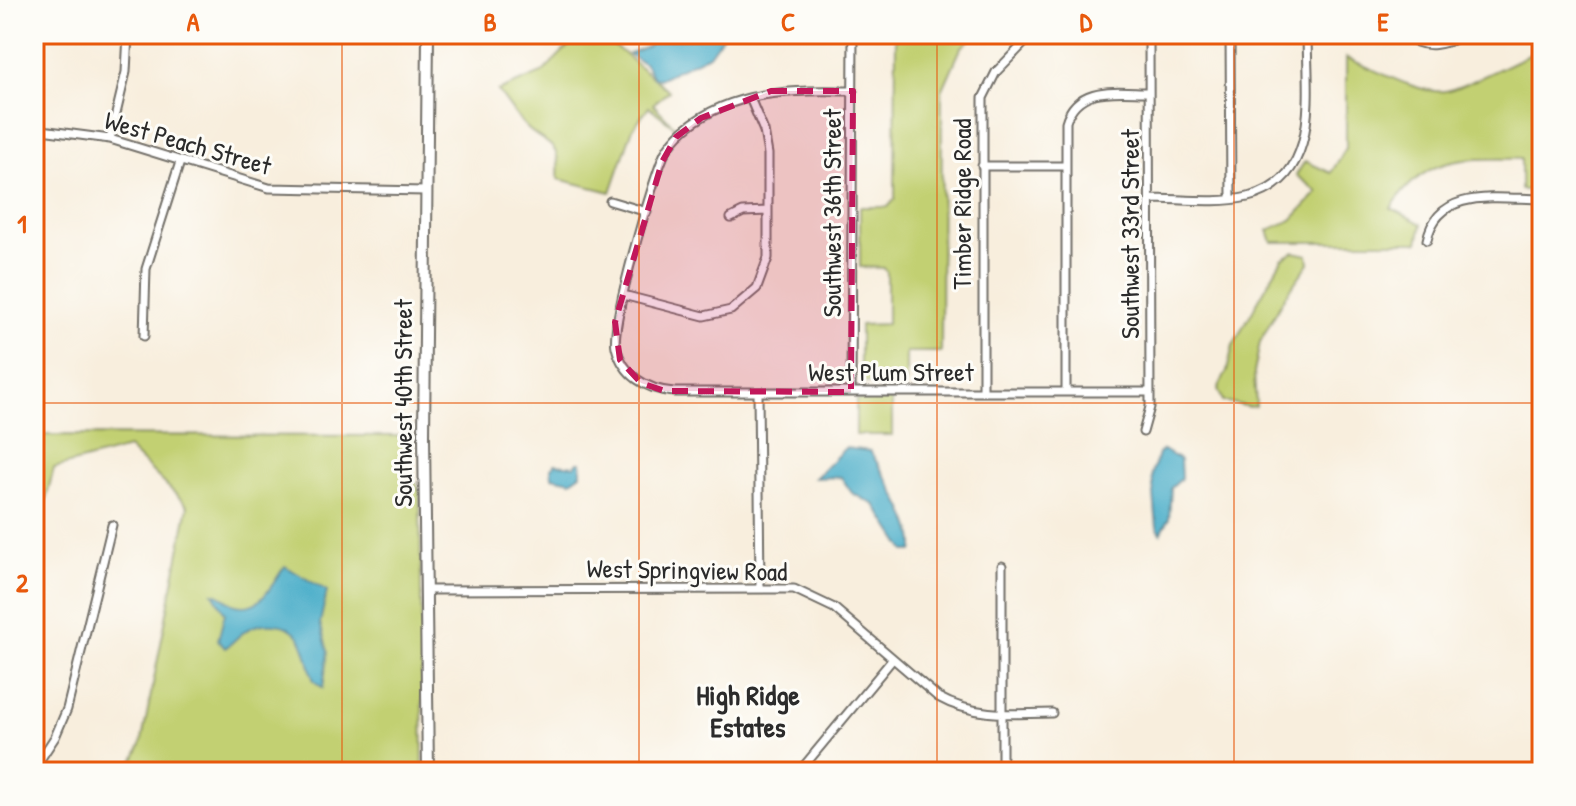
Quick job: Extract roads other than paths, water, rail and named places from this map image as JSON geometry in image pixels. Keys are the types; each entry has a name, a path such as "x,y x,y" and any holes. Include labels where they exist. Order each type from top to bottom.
{"main road":[{"name":"Southwest 40th Street","path":"428,34 425,590 428,772"}],"street":[{"path":"110,139 126,72 128,34"},
{"name":"Southwest 36th Street","path":"851,392 853,34"},
{"name":"Timber Ridge Road","path":"983,392 982,108 986,88 996,72 1033,34"},
{"name":"Southwest 33rd Street","path":"1143,432 1150,392 1149,34"},
{"path":"1230,34 1231,199"},
{"path":"1150,199 1231,199 1270,188 1286,175 1298,158 1307,128 1307,34"},
{"path":"1406,36 1438,45 1468,34"},
{"path":"750,98 768,146 767,265 760,283 749,297 724,312 704,316 623,295 666,152 680,134 701,118 750,98 779,90 853,91"},
{"path":"1066,392 1066,122 1076,102 1098,92 1149,92"},
{"name":"West Peach Street","path":"34,129 110,139 269,188 426,191"},
{"path":"144,336 146,269 180,162"},
{"path":"982,166 1066,166"},
{"path":"1427,240 1435,218 1458,201 1542,199"},
{"path":"610,201 647,212"},
{"path":"731,218 743,212 768,211"},
{"name":"West Plum Street","path":"623,295 614,338 620,360 634,378 665,391 1150,392"},
{"path":"758,392 760,587"},
{"path":"34,769 55,737 67,709 112,525"},
{"path":"1002,566 1002,772"},
{"name":"West Springview Road","path":"425,590 760,587 812,595 834,608 892,660 954,705 1002,714 1052,713"},
{"path":"799,772 892,660"}],"water":[{"path":"659,34 724,34 709,55 659,79 653,78 645,64 628,54 648,46"},
{"path":"845,448 870,451 906,516 914,542 913,551 905,551 875,505 852,493 841,477 815,478"},
{"path":"1164,450 1180,460 1181,479 1171,488 1169,519 1161,533 1157,527 1152,474 1158,454"},
{"path":"581,462 581,474 571,481 552,477 551,468 555,464 575,466"},
{"path":"285,566 327,591 320,623 328,651 323,688 314,681 299,636 285,626 268,624 250,628 225,648 218,640 225,613 213,593 236,605 253,604 266,594"}],"district":[{"name":"High Ridge Estates","path":"748,711"}]}
